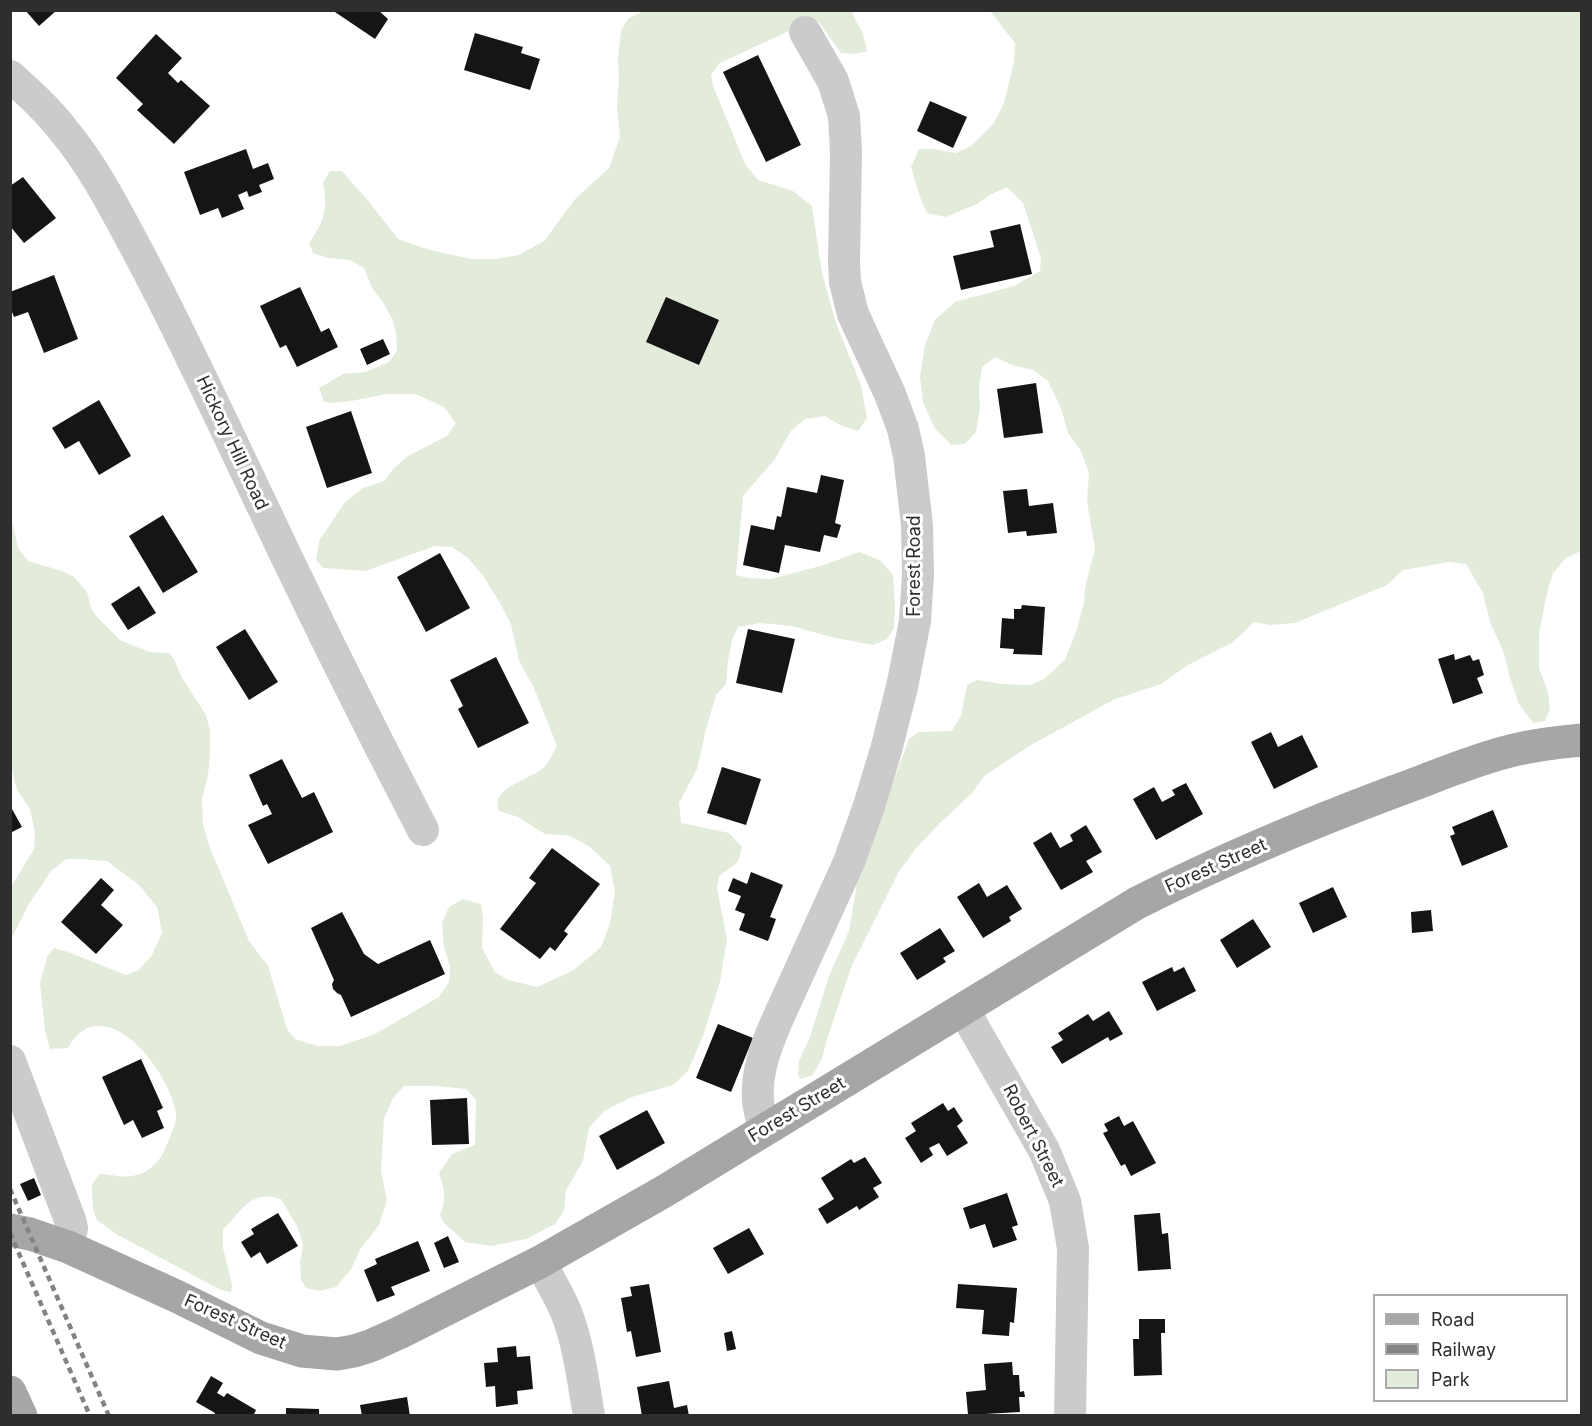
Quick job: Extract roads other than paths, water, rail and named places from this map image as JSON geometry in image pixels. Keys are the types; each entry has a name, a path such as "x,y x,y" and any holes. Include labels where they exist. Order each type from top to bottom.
{"main road":[{"name":"Forest Street","path":"10,1230 68,1247 261,1338 302,1351 337,1354 354,1351 399,1333 540,1262 663,1192 1137,903 1186,878 1346,810 1461,767 1512,751 1581,740"},
{"path":"10,1392 21,1416"}],"street":[{"name":"Forest Road","path":"764,1129 758,1093 764,1052 774,1025 849,862 869,806 902,687 915,621 918,575 917,525 909,456 903,429 882,375 852,314 845,282 844,116 833,81 805,32"},
{"name":"Hickory Hill Road","path":"10,76 39,102 65,132 116,210 161,295 288,562 423,830"},
{"name":"Robert Street","path":"963,1009 1044,1150 1065,1201 1073,1248 1070,1416"},
{"path":"10,1062 70,1220 72,1228 68,1247"},
{"path":"540,1262 565,1309 572,1329 589,1416"}],"railway":[{"path":"10,1189 109,1416"},
{"path":"10,1233 90,1416"}]}
